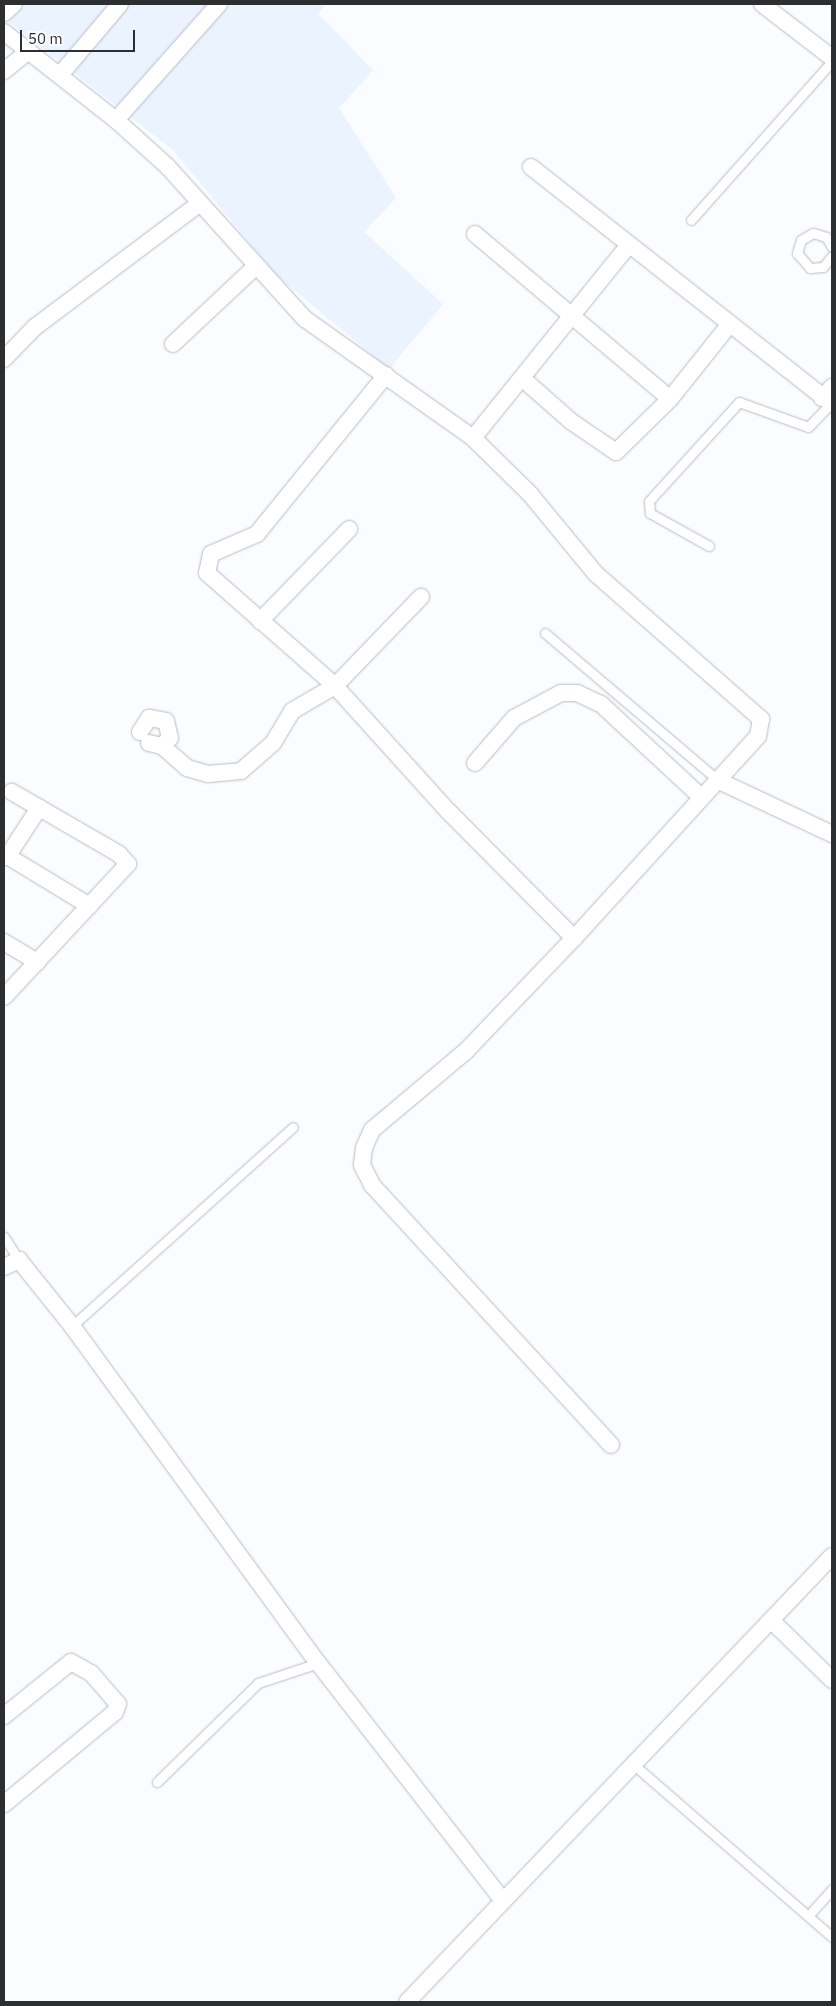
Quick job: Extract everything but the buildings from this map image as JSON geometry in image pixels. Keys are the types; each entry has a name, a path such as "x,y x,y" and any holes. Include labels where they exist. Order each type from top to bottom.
{"street":[{"path":"4,13 14,4"},
{"path":"60,75 120,4"},
{"path":"116,120 219,4"},
{"path":"762,4 832,60"},
{"path":"4,32 116,120 199,204 255,268 305,319 474,438 530,494 596,574 761,719 758,736 574,938 466,1052 372,1130 362,1158 367,1178 403,1221 611,1445"},
{"path":"4,71 29,51"},
{"path":"531,166 729,325 829,398"},
{"path":"4,359 35,327 199,204"},
{"path":"475,234 670,399"},
{"path":"474,438 629,245"},
{"path":"173,344 255,268"},
{"path":"523,379 613,452 670,399 729,325"},
{"path":"386,375 257,534 207,559 207,573 260,622 335,686 448,811 574,938"},
{"path":"260,622 349,529"},
{"path":"150,740 187,768 218,776 241,771 273,743 292,711 335,686 421,597"},
{"path":"475,763 514,718 554,696 577,693 601,704 701,797"},
{"path":"719,781 832,834"},
{"path":"4,997 90,906 127,861 12,792"},
{"path":"39,808 6,856 90,906"},
{"path":"4,942 37,962"},
{"path":"4,1267 19,1260 72,1326 318,1663 503,1902"},
{"path":"407,2002 832,1556"},
{"path":"772,1621 832,1680"},
{"path":"4,1716 71,1662 91,1674 118,1704 115,1712 4,1804"}],"lane":[{"path":"691,220 832,60"},
{"path":"832,247 826,237 813,233 801,240 797,253 810,268 824,267 832,256"},
{"path":"709,546 650,513 649,501 738,402 808,427 829,398"},
{"path":"545,633 719,781"},
{"path":"72,1326 293,1127"},
{"path":"4,1237 19,1260"},
{"path":"157,1782 258,1683 318,1663"},
{"path":"633,1764 832,1937"},
{"path":"808,1916 832,1889"}],"shaded area":[{"path":"4,4 326,4 318,14 373,70 339,108 396,198 364,232 443,304 389,369 275,274 174,151 4,18"}]}
